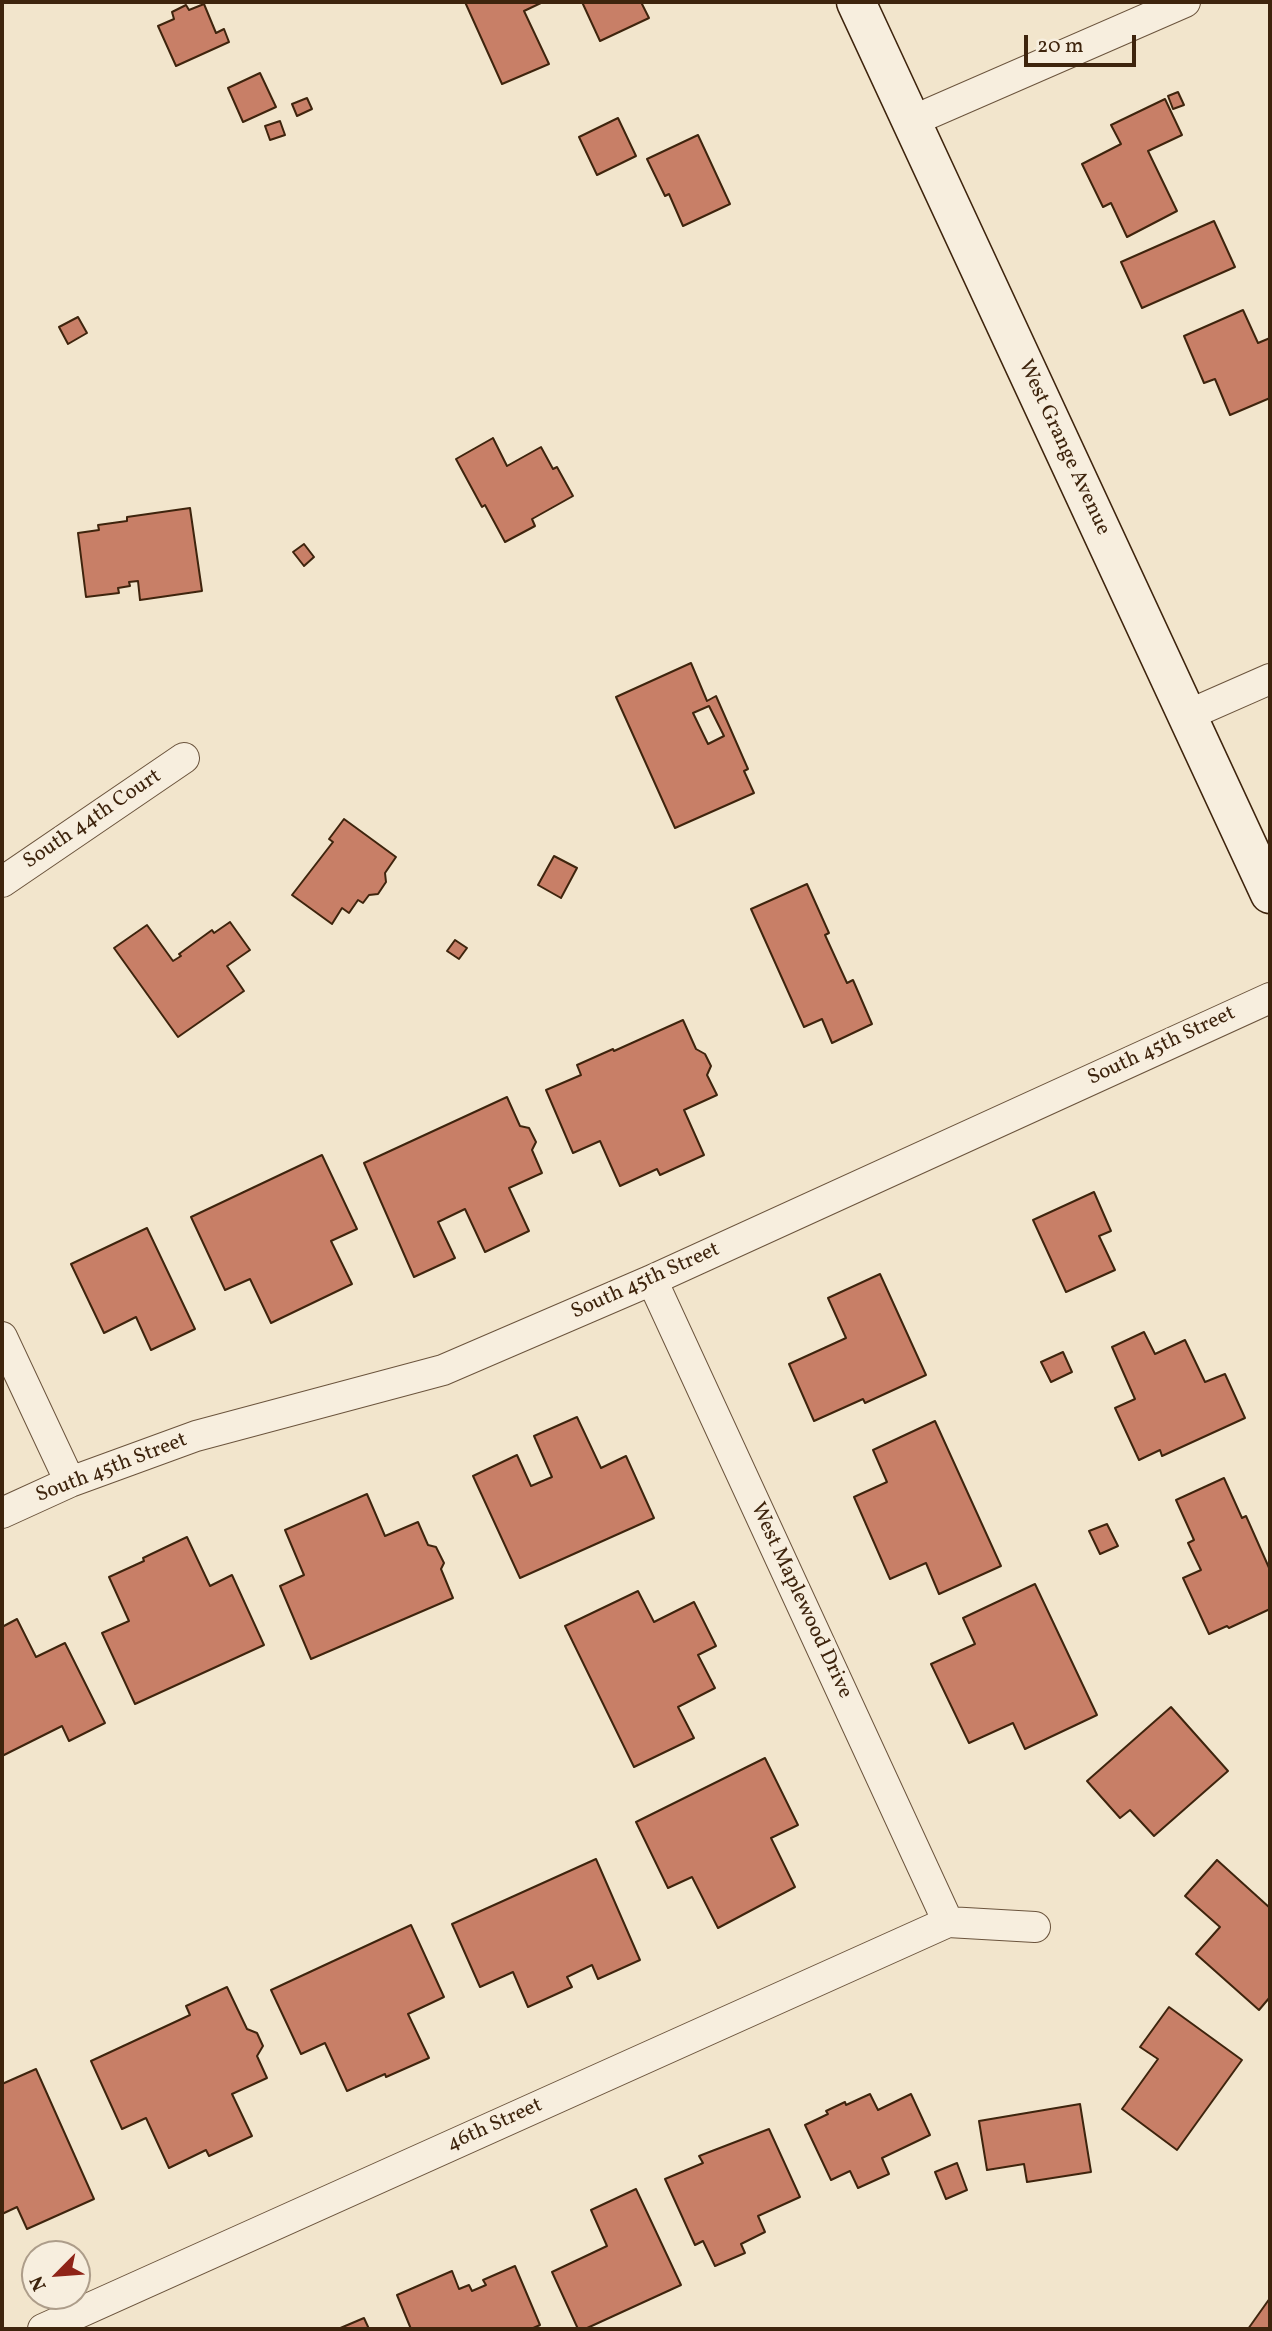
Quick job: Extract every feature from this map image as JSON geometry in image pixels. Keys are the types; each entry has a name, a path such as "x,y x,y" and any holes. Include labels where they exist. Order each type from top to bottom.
{"street":[{"name":"West Grange Avenue","path":"856,2 1270,894"},
{"path":"912,121 1185,2"},
{"path":"1188,715 1270,679"},
{"name":"South 44th Court","path":"2,882 184,758"},
{"name":"South 45th Street","path":"2,1513 70,1482 196,1436 443,1370 652,1280 1270,998"},
{"name":"West Maplewood Drive","path":"652,1280 948,1922"},
{"path":"2,1337 70,1482"},
{"path":"948,1922 1035,1927"},
{"name":"46th Street","path":"43,2329 948,1922"}],"building":[{"path":"465,2 543,2 524,11 549,64 502,84"},
{"path":"582,2 641,2 649,18 600,41"},
{"path":"204,4 216,33 224,29 229,42 176,66 158,26 174,19 172,12 186,5 189,10"},
{"path":"260,73 276,107 243,122 228,88"},
{"path":"1178,92 1184,105 1173,109 1168,96"},
{"path":"307,98 312,109 297,116 292,104"},
{"path":"1165,99 1182,135 1148,151 1177,211 1127,237 1111,203 1103,207 1082,164 1121,144 1111,125"},
{"path":"618,118 636,156 597,175 579,137"},
{"path":"280,121 285,135 270,140 265,126"},
{"path":"698,135 730,204 683,226 669,194 665,196 647,159"},
{"path":"1214,221 1235,267 1142,308 1121,262"},
{"path":"1243,310 1258,343 1270,338 1270,398 1230,415 1215,379 1204,383 1184,336"},
{"path":"78,317 87,333 68,344 59,327"},
{"path":"493,438 507,466 541,447 553,469 557,467 573,496 532,519 535,526 505,542 456,459"},
{"path":"190,508 202,591 140,600 138,581 118,588 119,593 86,597 78,533 99,530 98,525 127,521 127,517"},
{"path":"304,544 314,557 304,566 293,552"},
{"path":"691,663 707,701 716,696 748,769 744,771 754,793 675,828 616,697","holes":["709,706 724,736 708,744 693,713"]},
{"path":"344,819 396,857 385,873 386,882 378,894 369,895 363,903 358,900 349,913 342,908 332,924 292,895 333,842 329,839"},
{"path":"554,856 577,868 561,898 538,885"},
{"path":"807,884 829,933 825,935 847,983 853,980 872,1024 832,1043 822,1019 804,1027 751,909"},
{"path":"230,922 250,950 227,966 244,991 178,1037 114,948 147,925 173,961 212,930 214,933"},
{"path":"455,940 467,948 459,959 447,951"},
{"path":"683,1020 696,1049 705,1054 711,1066 707,1075 717,1095 684,1110 704,1155 660,1175 657,1169 620,1186 600,1141 573,1153 546,1090 581,1075 577,1065"},
{"path":"507,1097 520,1126 529,1128 536,1142 532,1150 542,1173 509,1188 529,1231 485,1252 465,1209 438,1222 455,1258 414,1277 364,1163"},
{"path":"322,1155 357,1229 331,1241 352,1284 271,1323 250,1279 225,1290 191,1217"},
{"path":"1094,1192 1111,1231 1099,1236 1115,1270 1066,1292 1033,1220"},
{"path":"147,1228 195,1329 151,1350 136,1317 104,1333 71,1264"},
{"path":"880,1274 926,1375 865,1403 863,1399 814,1421 789,1364 846,1338 828,1298"},
{"path":"1144,1332 1155,1354 1185,1340 1205,1382 1225,1374 1245,1418 1162,1456 1160,1450 1139,1460 1115,1408 1135,1399 1112,1347"},
{"path":"1063,1352 1072,1372 1051,1382 1041,1362"},
{"path":"577,1417 601,1468 626,1456 654,1518 520,1578 473,1476 517,1455 531,1486 552,1477 534,1436"},
{"path":"935,1421 1001,1566 939,1594 926,1563 890,1579 854,1497 887,1482 873,1450"},
{"path":"1224,1478 1242,1518 1246,1516 1270,1570 1270,1609 1209,1634 1183,1578 1201,1570 1188,1543 1194,1540 1176,1500"},
{"path":"367,1494 385,1536 418,1522 428,1545 436,1547 444,1563 441,1569 453,1598 311,1659 280,1586 304,1575 285,1530"},
{"path":"1107,1524 1118,1546 1100,1554 1089,1531"},
{"path":"187,1537 210,1586 232,1575 264,1645 135,1704 102,1633 129,1621 109,1577"},
{"path":"1035,1584 1097,1715 1025,1749 1013,1723 969,1743 931,1664 975,1644 963,1618"},
{"path":"638,1591 654,1622 694,1602 716,1646 698,1655 715,1688 678,1707 694,1738 634,1767 565,1626"},
{"path":"17,1619 36,1657 65,1643 105,1723 69,1741 62,1726 2,1756 2,1627"},
{"path":"1171,1707 1228,1771 1154,1836 1130,1810 1120,1818 1087,1781"},
{"path":"765,1758 798,1825 771,1838 795,1887 718,1928 692,1877 668,1888 636,1822"},
{"path":"596,1859 640,1960 598,1979 592,1965 567,1977 572,1987 528,2007 513,1972 480,1987 452,1924"},
{"path":"1217,1860 1270,1908 1270,1997 1259,2010 1196,1954 1220,1927 1185,1896"},
{"path":"411,1925 444,1997 408,2014 429,2058 347,2091 325,2043 301,2054 271,1990"},
{"path":"227,1987 247,2029 257,2033 263,2046 257,2056 267,2078 232,2094 252,2136 209,2156 206,2150 169,2168 146,2118 122,2129 91,2061 190,2015 186,2006"},
{"path":"1169,2007 1242,2060 1177,2150 1122,2109 1158,2059 1140,2047"},
{"path":"36,2069 94,2199 27,2229 17,2207 2,2214 2,2084"},
{"path":"870,2094 878,2110 911,2094 930,2135 882,2158 889,2174 858,2188 850,2171 831,2180 805,2125 828,2114 826,2111"},
{"path":"1080,2104 1091,2172 1027,2182 1024,2164 987,2170 979,2121"},
{"path":"769,2129 800,2197 758,2216 765,2232 741,2244 745,2253 715,2266 703,2241 695,2245 665,2179 703,2163 699,2156"},
{"path":"957,2163 967,2190 946,2199 935,2172"},
{"path":"636,2189 681,2285 585,2329 578,2329 552,2272 607,2246 591,2210"},
{"path":"515,2266 540,2325 531,2329 411,2329 397,2295 452,2271 459,2289 469,2285 472,2291 486,2285 483,2280"},
{"path":"1270,2298 1270,2329 1248,2329"},
{"path":"364,2318 369,2329 338,2329"}]}
